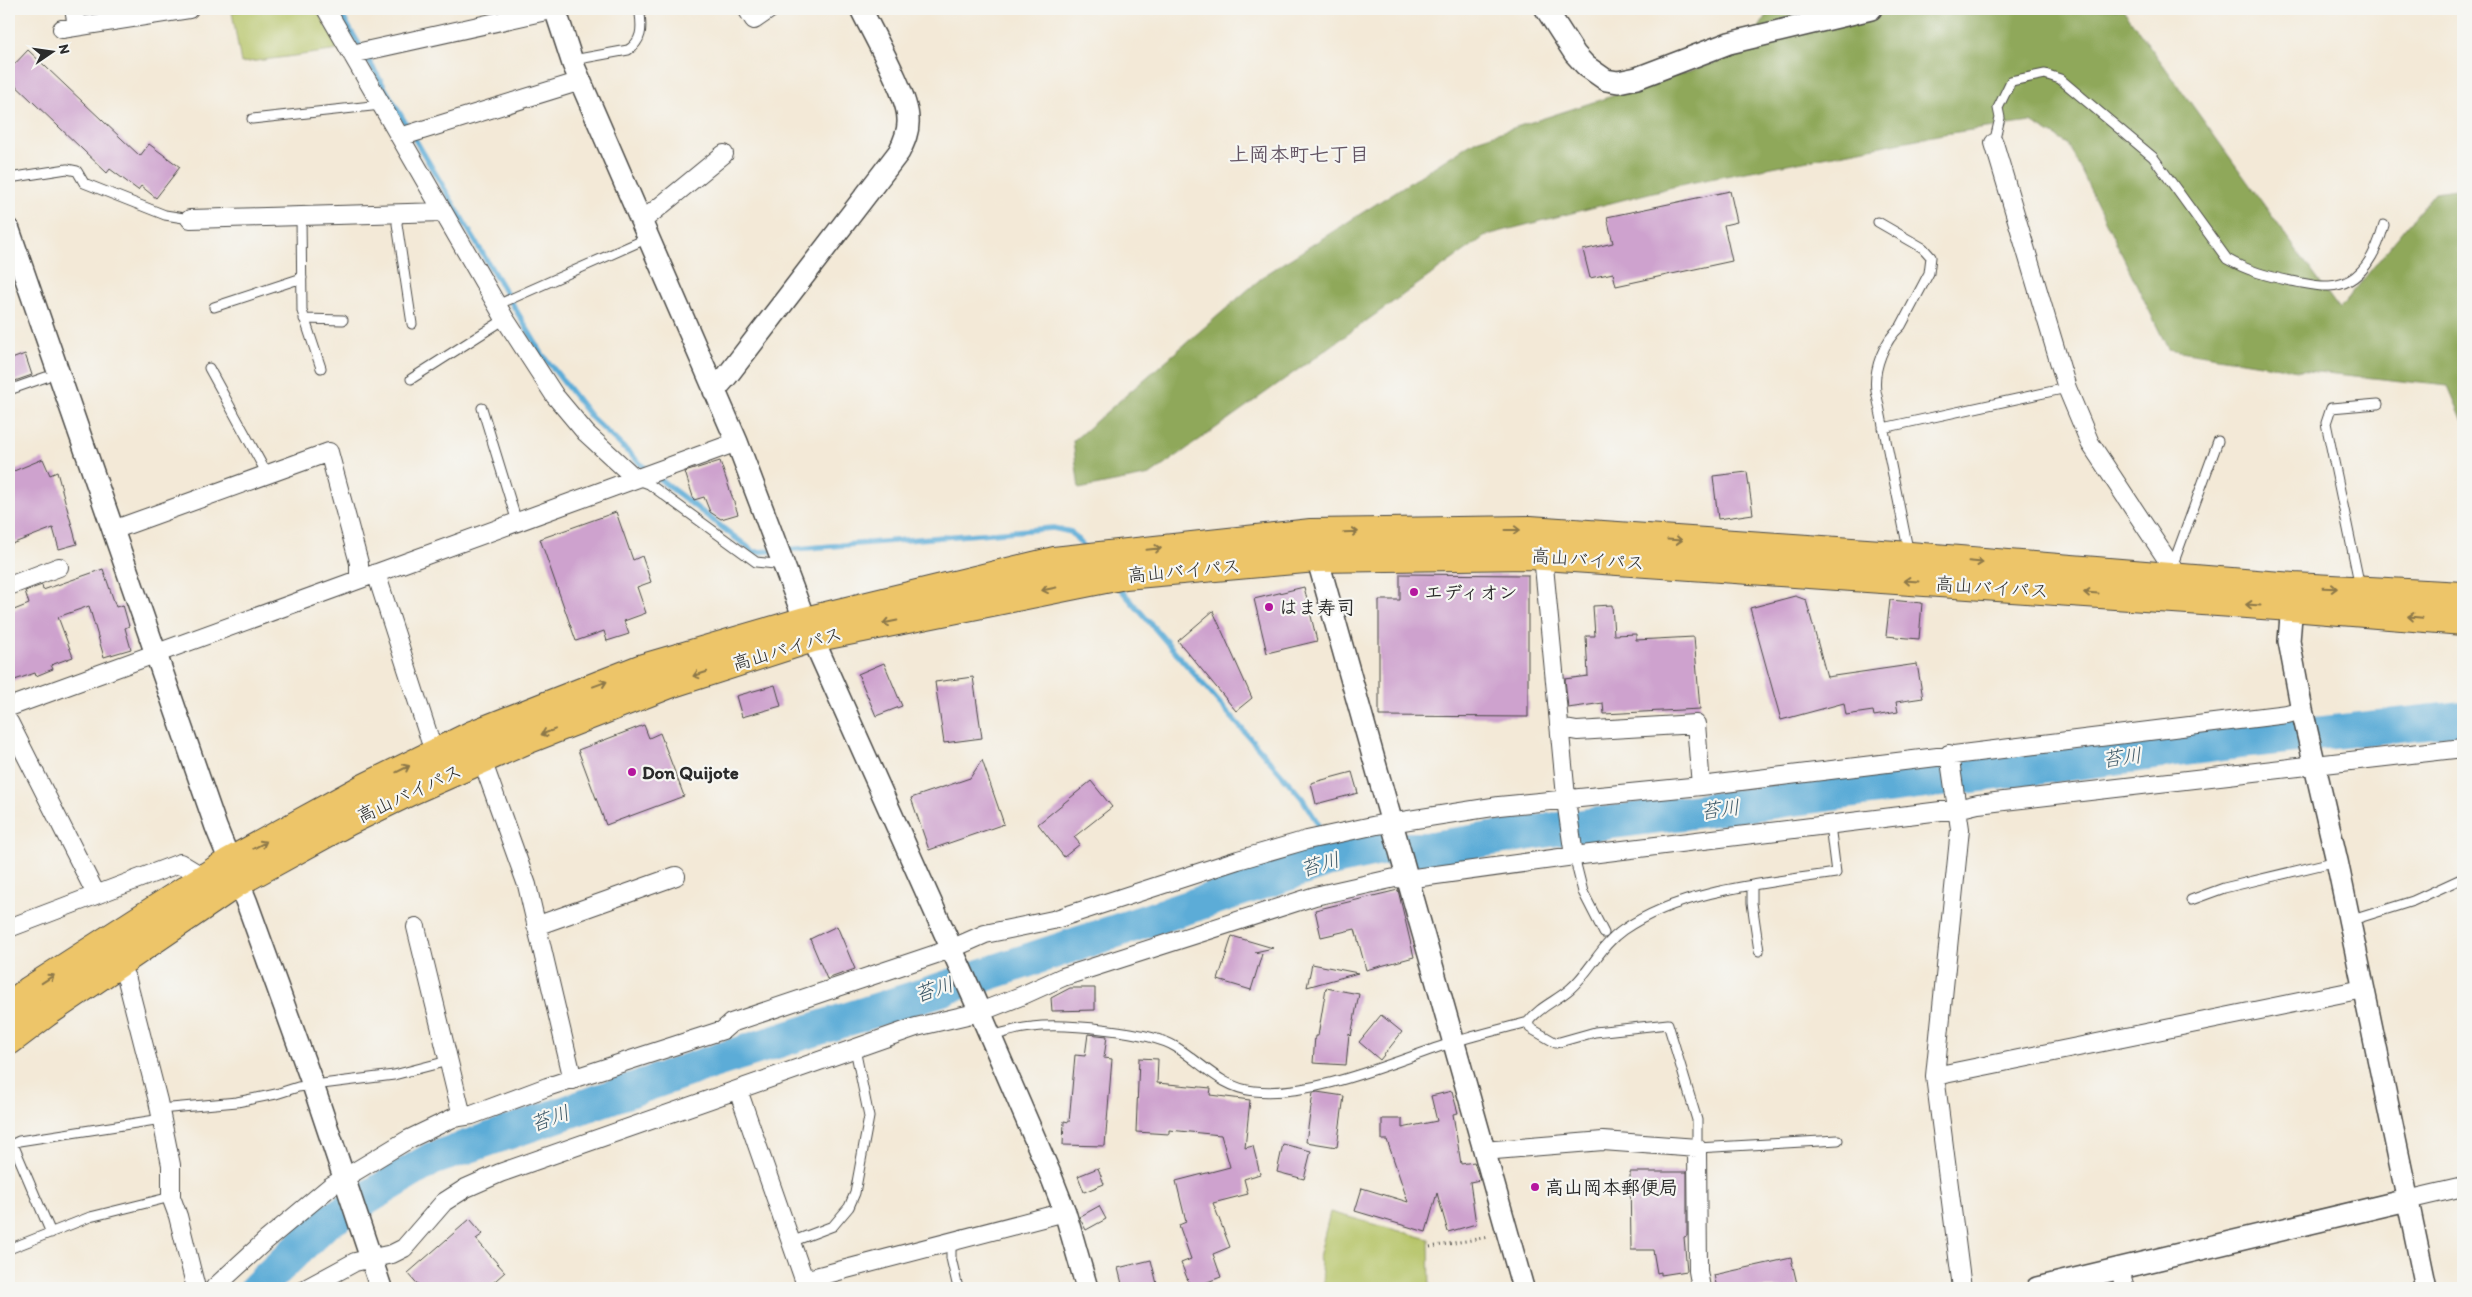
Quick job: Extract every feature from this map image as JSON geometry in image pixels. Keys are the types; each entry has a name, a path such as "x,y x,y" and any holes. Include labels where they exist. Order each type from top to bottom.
{"highway":[{"name":"高山バイパス","path":"9,1042 46,1012 118,963 234,872 364,788 472,735 640,669 809,629 1054,561 1106,555 1313,546 1530,530 2171,572 2292,597 2463,621"},
{"name":"高山バイパス","path":"9,1007 30,990 203,877 234,872 482,760 809,629 1125,575 1313,546 1543,556 2292,597 2361,589 2463,596"}],"street":[{"path":"74,9 70,28 189,9"},
{"path":"326,9 359,52 381,105 407,135 443,212 555,396 586,433 639,478"},
{"path":"359,52 555,9 580,81 736,442 809,629 991,1036 1065,1212 1087,1288"},
{"path":"747,9 754,20 770,9"},
{"path":"714,391 728,376 893,160 906,138 908,118 905,101 861,9"},
{"path":"1546,9 1575,54 1586,66 1606,80 1618,82 1637,78 1729,43 1871,9"},
{"path":"407,135 580,81"},
{"path":"1994,143 2068,388 2090,443 2171,572"},
{"path":"645,230 724,154"},
{"path":"190,219 443,212"},
{"path":"9,230 156,653 313,1085 381,1288"},
{"path":"9,706 736,442"},
{"path":"113,530 329,452 359,563 359,579"},
{"path":"1313,546 1523,1288"},
{"path":"1543,556 1567,803 1574,852"},
{"path":"9,586 60,567"},
{"path":"376,573 430,740"},
{"path":"2292,597 2289,641 2302,714 2337,861 2426,1288"},
{"path":"214,1288 271,1236 331,1186 346,1181 410,1139 462,1116 723,1030 731,1023 954,954 985,934 1053,920 1307,840 1332,834 1499,806 1567,803 1950,758 2286,714 2302,714"},
{"path":"9,722 96,894"},
{"path":"1560,728 1577,731 1696,724 1700,786"},
{"path":"307,1288 355,1262 368,1252 392,1254 404,1248 444,1202 466,1188 500,1173 916,1027 978,1007 1021,996 1062,977 1314,896 1406,874 1574,852 1830,825 1956,805 1978,804 2312,760 2463,748"},
{"path":"1950,758 1960,829 1935,1076 1962,1288"},
{"path":"482,760 516,850 573,1080"},
{"path":"9,928 180,863 203,877"},
{"path":"536,926 676,876"},
{"path":"416,927 462,1116"},
{"path":"118,963 127,980 161,1114 171,1165 171,1197 178,1216 196,1288"},
{"path":"1935,1076 2363,989"},
{"path":"738,1090 805,1284 1065,1212"},
{"path":"1483,1151 1603,1141 1697,1148 1698,1271 1701,1288"},
{"path":"2037,1288 2118,1267 2463,1187"},
{"path":"2118,1267 2125,1288"}],"lane":[{"path":"572,60 628,50 634,46 642,30 640,14"},
{"path":"1994,143 2000,118 1998,108 2012,81 2045,74 2060,79 2153,157 2227,258 2242,268 2258,274 2318,286 2338,284 2363,270 2379,244 2384,225"},
{"path":"252,119 381,105"},
{"path":"9,178 67,169 77,171 84,183 165,214 190,219"},
{"path":"399,213 397,224 412,324"},
{"path":"302,216 302,311 321,368"},
{"path":"1878,222 1923,248 1931,257 1929,273 1901,326 1896,330 1877,364 1875,372 1876,391 1883,428 1910,556"},
{"path":"412,379 516,297 645,230"},
{"path":"214,307 302,278"},
{"path":"304,318 344,320"},
{"path":"209,368 267,474"},
{"path":"9,390 46,377"},
{"path":"1883,428 2068,388"},
{"path":"2361,589 2326,423 2331,408 2378,404"},
{"path":"482,408 517,522"},
{"path":"2171,572 2218,441"},
{"path":"639,478 756,562 784,564"},
{"path":"991,1036 1032,1027 1051,1026 1157,1038 1175,1046 1225,1082 1246,1090 1287,1090 1339,1080 1453,1042 1528,1022 1534,1014 1570,989 1611,940 1624,929 1658,912 1723,890 1836,873 1830,825"},
{"path":"1574,852 1583,892 1604,933"},
{"path":"2191,900 2224,888 2337,861"},
{"path":"2349,921 2413,901 2463,878"},
{"path":"1752,885 1752,903 1759,951"},
{"path":"1528,1022 1530,1028 1556,1043 1595,1032 1668,1024 1697,1120 1697,1148 1838,1140"},
{"path":"791,1242 834,1226 849,1207 855,1193 869,1117 855,1049"},
{"path":"51,1233 13,1144 19,1141 161,1114 237,1102 313,1085 394,1075 448,1061"},
{"path":"9,1249 90,1217 171,1197"},
{"path":"952,1242 952,1258 958,1288"}],"path":[{"path":"1430,1247 1507,1233"}],"green space":[{"path":"251,9 317,9 339,50 241,63 232,12"},
{"path":"1771,9 2123,9 2339,309 2435,192 2463,188 2463,421 2448,386 2298,370 2168,349 2068,144 2031,122 1943,134 1684,184 1487,235 1150,475 1079,489 1073,441 1265,275 1476,140 1742,54"},
{"path":"1330,1212 1429,1239 1430,1288 1325,1288 1319,1257"}],"building":[{"path":"28,50 140,156 149,144 180,167 156,198 141,186 138,190 110,169 107,173 9,79 9,70"},
{"path":"1730,191 1737,222 1724,225 1732,261 1616,286 1613,273 1590,278 1583,250 1613,243 1607,217"},
{"path":"25,354 32,375 9,383 9,360"},
{"path":"43,459 50,475 57,472 77,544 59,549 53,528 9,545 9,473"},
{"path":"720,461 738,514 721,519 710,512 704,497 694,500 685,472"},
{"path":"1747,472 1753,514 1718,519 1713,476"},
{"path":"616,512 633,560 642,556 651,582 637,587 646,613 624,621 629,634 607,641 604,631 576,641 540,539"},
{"path":"103,569 116,607 123,605 129,626 125,628 131,649 104,657 89,606 58,617 73,657 51,665 53,669 36,676 35,673 9,682 9,612 29,604 25,591 42,585 43,590"},
{"path":"1400,574 1528,575 1528,717 1379,716 1379,600 1400,600"},
{"path":"1304,587 1317,641 1267,653 1254,599"},
{"path":"1795,596 1806,600 1827,677 1917,664 1923,698 1896,702 1898,712 1874,716 1873,711 1846,715 1844,703 1781,720 1750,608"},
{"path":"1890,600 1922,603 1919,639 1886,636"},
{"path":"1612,605 1614,635 1636,634 1636,640 1694,637 1700,709 1604,714 1603,703 1568,708 1565,679 1588,676 1586,636 1595,636 1593,606"},
{"path":"1213,611 1252,698 1236,711 1178,641"},
{"path":"884,663 902,706 876,716 858,674"},
{"path":"973,677 982,738 944,743 935,682"},
{"path":"775,685 781,706 742,717 736,696"},
{"path":"644,725 649,738 660,733 684,796 606,825 578,750"},
{"path":"982,760 1004,824 929,850 911,798 970,778"},
{"path":"1352,772 1358,793 1316,804 1311,783"},
{"path":"1091,781 1112,807 1074,837 1080,844 1064,857 1038,824"},
{"path":"1398,890 1414,957 1366,970 1355,929 1321,937 1315,910"},
{"path":"837,926 855,969 827,979 810,939"},
{"path":"1232,936 1273,948 1255,952 1262,954 1251,990 1218,980"},
{"path":"1312,964 1358,973 1307,987"},
{"path":"1070,988 1095,988 1095,1010 1052,1011 1051,998"},
{"path":"1326,988 1359,994 1351,1036 1349,1034 1346,1065 1313,1063 1315,1036 1318,1036"},
{"path":"1381,1015 1402,1032 1380,1060 1359,1042"},
{"path":"1088,1034 1107,1036 1104,1058 1112,1059 1105,1146 1063,1145 1064,1121 1069,1122 1075,1055 1085,1056"},
{"path":"1139,1058 1158,1059 1157,1083 1211,1088 1210,1095 1250,1100 1245,1148 1253,1146 1260,1174 1244,1179 1248,1194 1213,1203 1230,1247 1213,1254 1221,1277 1191,1288 1181,1263 1191,1259 1179,1225 1186,1222 1176,1181 1230,1167 1221,1135 1169,1130 1169,1134 1136,1132"},
{"path":"1452,1091 1458,1113 1453,1114 1461,1164 1474,1162 1480,1180 1470,1182 1476,1224 1448,1232 1437,1193 1426,1232 1355,1211 1362,1188 1408,1202 1387,1140 1382,1140 1382,1119 1402,1119 1402,1128 1437,1121 1431,1096"},
{"path":"1313,1093 1344,1096 1337,1147 1306,1142"},
{"path":"1283,1144 1311,1151 1304,1179 1277,1172"},
{"path":"1098,1168 1104,1184 1084,1192 1078,1176"},
{"path":"1630,1172 1687,1172 1687,1236 1684,1237 1687,1271 1661,1275 1661,1272 1657,1273 1653,1250 1631,1250"},
{"path":"1099,1206 1106,1219 1086,1230 1079,1217"},
{"path":"470,1219 483,1234 476,1239 505,1272 487,1288 421,1288 408,1273"},
{"path":"1791,1258 1798,1288 1717,1288 1714,1275"},
{"path":"1151,1260 1158,1288 1123,1288 1118,1268"}],"waterway":[{"path":"338,9 542,354 591,417 644,467 754,552 774,551"},
{"path":"783,550 1053,528 1071,532 1087,550"},
{"path":"1117,585 1302,798 1317,822 1326,861"},
{"name":"苔川","path":"257,1288 324,1224 432,1159 703,1065 936,991 1326,861 1381,849 1426,849 1550,830 2232,743 2463,718"}],"place":[{"name":"エディオン","path":"1414,592"},
{"name":"はま寿司","path":"1269,607"},
{"name":"Don Quijote","path":"632,772"},
{"name":"高山岡本郵便局","path":"1535,1187"}],"district":[{"name":"上岡本町七丁目","path":"1299,154"}]}
